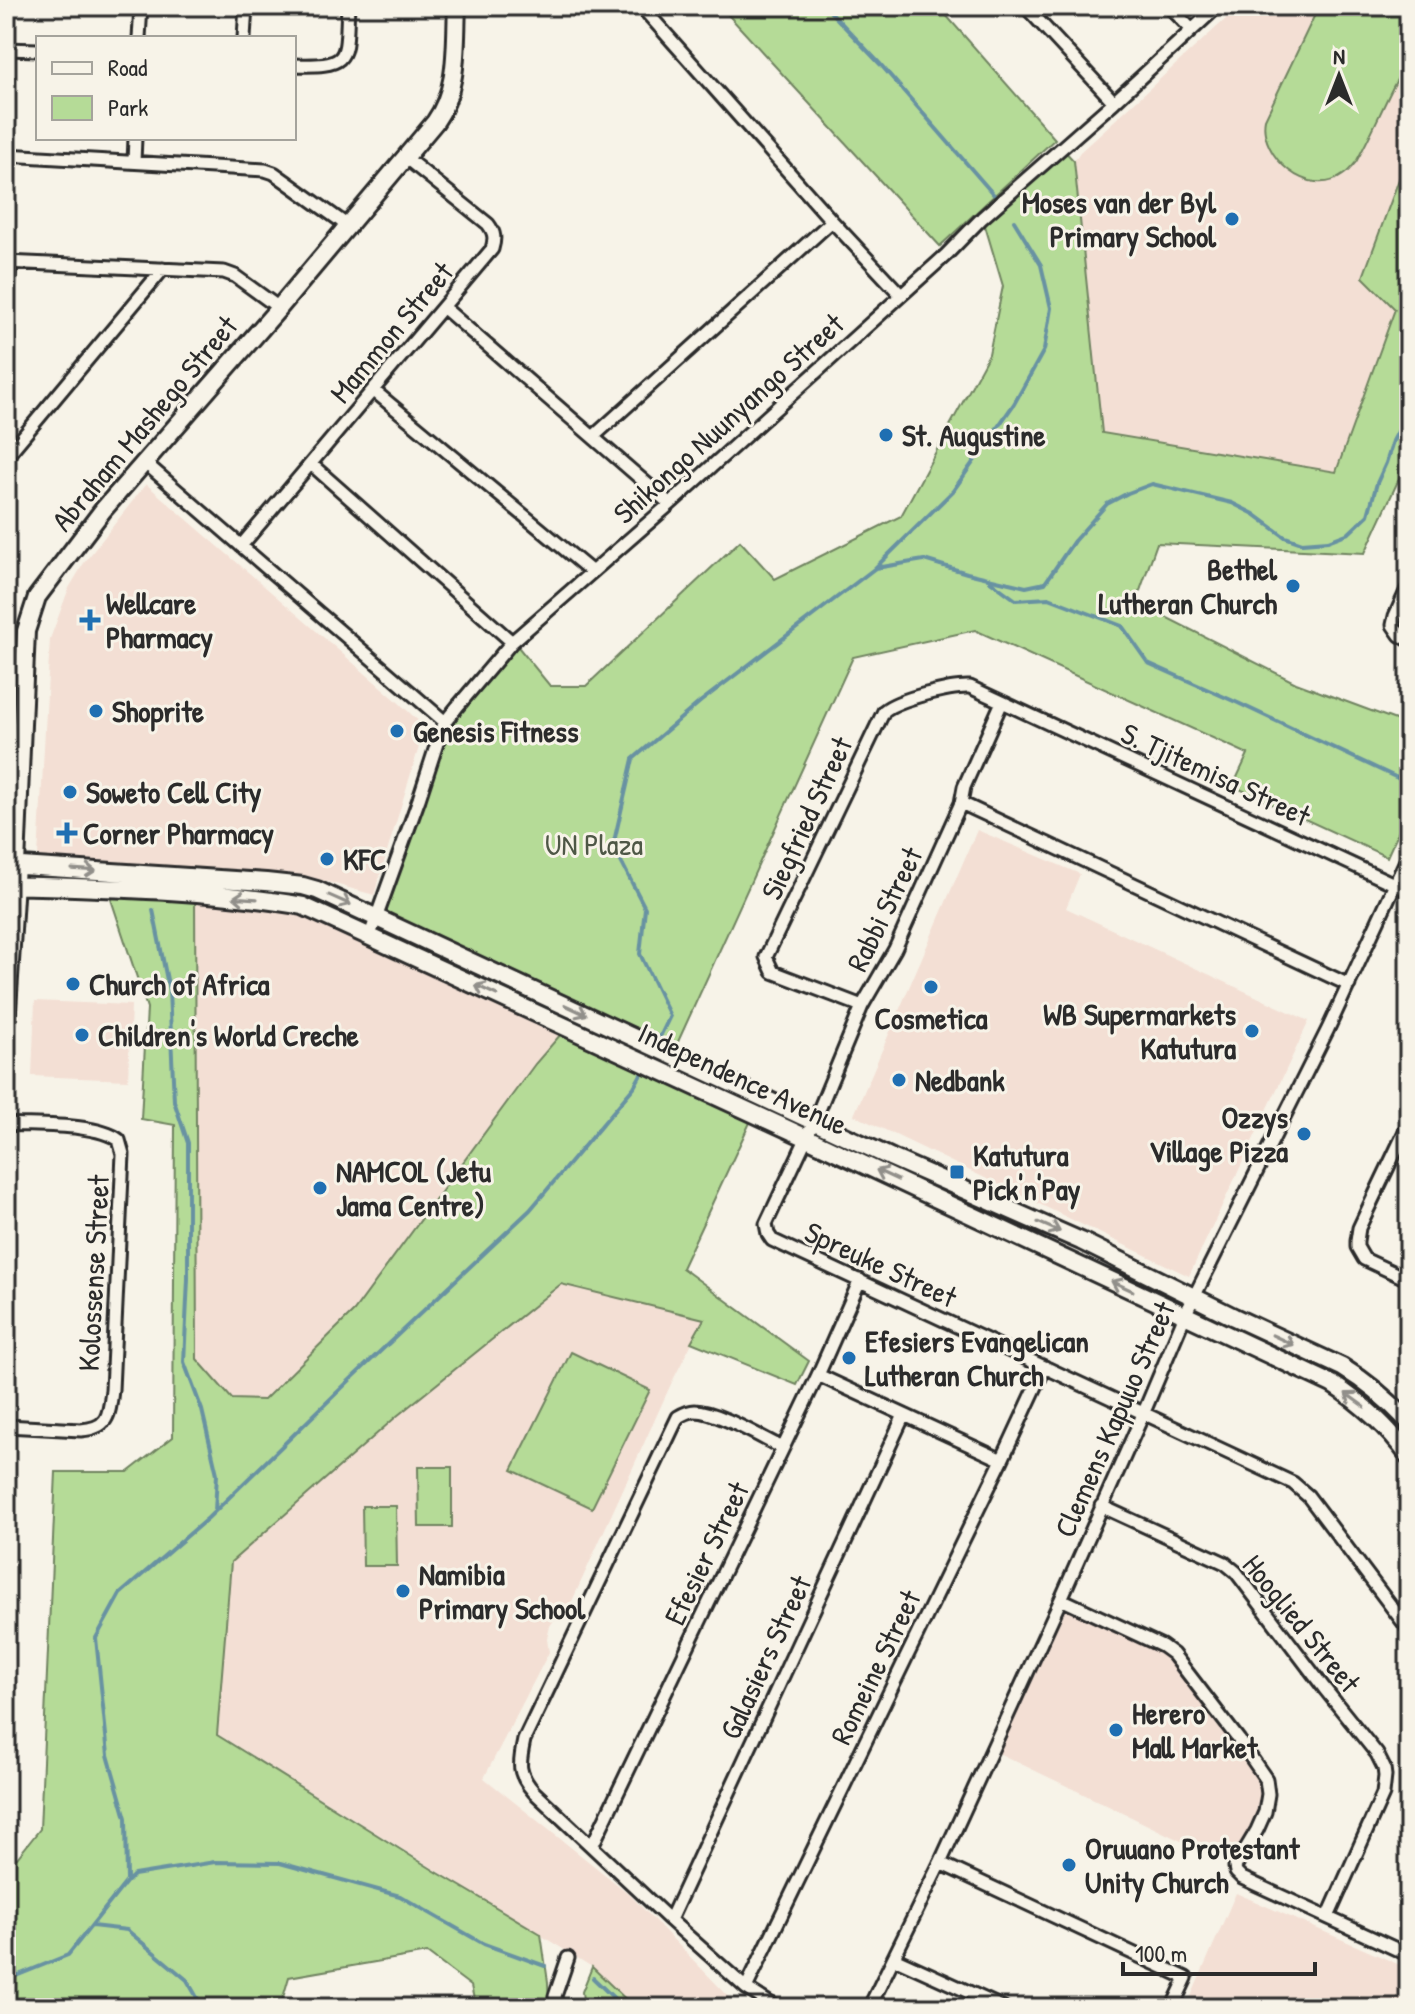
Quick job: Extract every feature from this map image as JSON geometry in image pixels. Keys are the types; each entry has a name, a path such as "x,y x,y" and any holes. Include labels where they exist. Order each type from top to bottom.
{"main road":[{"name":"Abraham Mashego Street","path":"6,1026 11,865 26,631 37,597 143,461 279,308 441,114 450,91 454,67 457,6"},
{"name":"Independence Avenue","path":"11,865 287,884 317,890 814,1122 1081,1241 1342,1367 1390,1403 1409,1422"},
{"name":"Independence Avenue","path":"10,885 266,899 303,906 1333,1385 1382,1423 1409,1456"}],"street":[{"path":"139,36 141,6"},
{"path":"244,36 246,6"},
{"path":"296,65 322,66 339,59 346,46 348,6"},
{"path":"641,6 901,295"},
{"path":"1025,6 1114,102"},
{"path":"1169,6 1192,30"},
{"name":"Shikongo Nuunyango Street","path":"370,935 445,722 512,642 670,504 1218,6"},
{"path":"6,49 36,50"},
{"path":"134,162 135,140"},
{"path":"6,155 265,170 274,173 348,226"},
{"name":"Mammon Street","path":"241,546 488,255 495,240 488,224 406,158"},
{"path":"593,437 832,221"},
{"path":"6,327 8,262 229,274 279,308"},
{"path":"6,457 163,269"},
{"path":"443,307 670,504"},
{"path":"373,390 592,572"},
{"path":"143,461 445,722"},
{"path":"311,464 512,642"},
{"path":"1404,637 1393,625 1409,585"},
{"name":"Siegfried Street","path":"862,1006 773,972 766,957 884,711 899,702 964,687 1002,702"},
{"name":"Rabbi Street","path":"807,1138 862,1006 895,949 961,803 964,787 1002,702"},
{"name":"S. Tjitemisa Street","path":"1002,702 1409,891"},
{"path":"961,803 1349,985"},
{"name":"Clemens Kapuuo Street","path":"869,2008 940,1863 1061,1599 1185,1315 1349,985 1409,854"},
{"path":"1409,1123 1359,1228 1357,1247 1364,1259 1409,1280"},
{"name":"Kolossense Street","path":"6,1124 111,1133 119,1140 123,1154 112,1390 107,1419 101,1425 81,1430 6,1426"},
{"name":"Spreuke Street","path":"807,1138 766,1224 772,1240 1299,1487 1409,1630"},
{"name":"Efesier Street","path":"592,1846 818,1375 860,1280"},
{"name":"Romeine Street","path":"746,1988 1045,1367"},
{"path":"818,1375 1002,1460"},
{"path":"777,2008 746,1988 592,1846 522,1778 520,1760 524,1740 678,1417 686,1412 706,1413 783,1448"},
{"name":"Galasiers Street","path":"670,1920 904,1415"},
{"name":"Hooglied Street","path":"1101,1506 1225,1563 1236,1572 1381,1760 1385,1776 1383,1794 1328,1917"},
{"path":"1061,1599 1162,1646 1177,1659 1266,1779 1268,1794 1265,1812 1235,1867 1236,1872 1242,1878 1409,1955"},
{"path":"940,1863 1186,1978 1172,2008"},
{"path":"557,2008 555,1996 568,1958"},
{"path":"894,1958 1004,2008"}],"shaded area":[{"name":"Moses van der Byl Primary School","path":"1240,6 1409,6 1409,152 1363,276 1396,308 1336,472 1102,433 1074,161 1080,152"},
{"path":"146,484 425,727 374,895 307,876 38,857 50,639 69,588 84,563"},
{"path":"977,830 1080,874 1066,908 1309,1021 1189,1276 854,1115"},
{"name":"NAMCOL (Jetu Jama Centre)","path":"195,895 303,907 567,1027 535,1064 354,1311 264,1400 231,1399 197,1359"},
{"name":"Children's World Creche","path":"35,1001 131,1005 128,1080 32,1076"},
{"name":"Namibia Primary School","path":"561,1284 704,1319 671,1384 563,1621 554,1620 550,1626 547,1639 549,1652 484,1778 628,1893 734,2002 746,2008 635,2008 592,1967 217,1734 231,1562 397,1416"},
{"name":"Herero Mall Market","path":"1061,1599 1162,1646 1239,1740 1268,1794 1235,1867 992,1750"},
{"path":"1236,1893 1409,1969 1409,2008 1186,2008"}],"green space":[{"path":"720,6 938,6 1055,139 940,246"},
{"path":"1319,6 1409,6 1410,38 1405,64 1356,162 1343,175 1330,181 1315,182 1302,178 1278,160 1269,147 1265,119"},
{"name":"UN Plaza","path":"1061,147 1074,161 1102,433 1336,472 1395,309 1363,277 1409,152 1409,457 1365,553 1157,543 1136,602 1296,683 1409,725 1409,808 1387,857 1233,786 1248,754 975,630 853,657 672,1055 377,917 441,731 512,642 550,686 586,686 740,541 775,579 901,516 989,354 1003,286 983,219"},
{"path":"108,890 195,895 197,1359 232,1399 264,1400 354,1311 535,1064 567,1027 754,1114 682,1268 809,1361 797,1385 691,1342 704,1319 561,1284 397,1416 231,1562 217,1735 541,1934 549,2008 476,2008 471,1986 427,1953 289,1977 280,2008 6,2008 6,1858 17,1858 40,1829 56,1472 128,1472 173,1437 175,1125 141,1119 147,1008"},
{"path":"571,1352 650,1390 592,1508 512,1470"},
{"path":"418,1467 452,1467 452,1527 419,1527"},
{"path":"362,1506 396,1506 397,1566 363,1566"},
{"path":"592,1967 635,2008 584,2008 582,1992"}],"waterway":[{"path":"825,6 881,65 994,195"},
{"path":"657,1043 670,1016 640,954 645,908 613,846 633,759 700,702 874,569 953,491 1014,404 1044,350 1051,308 1041,265 1014,221"},
{"path":"876,568 924,560 1026,587 1045,583 1074,541 1107,504 1152,484 1232,503 1254,514 1285,537 1302,543 1328,541 1349,533 1368,515 1377,483 1402,424 1409,375"},
{"path":"990,581 1016,600 1049,598 1122,626 1148,663 1406,782"},
{"path":"153,910 169,990 174,1101 188,1143 188,1279 184,1362 202,1410 217,1474 215,1511"},
{"path":"6,1980 68,1955 127,1881 126,1818 108,1755 96,1638 120,1594 208,1518 530,1210 634,1087 644,1069"},
{"path":"128,1881 134,1875 215,1862 280,1863 400,1896 484,1944 545,1966"},
{"path":"92,1926 127,1930 187,1980 203,2008"},
{"path":"593,1978 624,2008"}],"place":[{"name":"Moses van der Byl Primary School","path":"1232,219"},
{"name":"St. Augustine","path":"886,435"},
{"name":"Bethel Lutheran Church","path":"1293,586"},
{"name":"Wellcare Pharmacy","path":"90,620"},
{"name":"Shoprite","path":"96,711"},
{"name":"Genesis Fitness","path":"397,731"},
{"name":"Soweto Cell City","path":"70,792"},
{"name":"Corner Pharmacy","path":"67,833"},
{"name":"KFC","path":"327,859"},
{"name":"Church of Africa","path":"73,984"},
{"name":"Cosmetica","path":"931,987"},
{"name":"WB Supermarkets Katutura","path":"1252,1031"},
{"name":"Children's World Creche","path":"82,1035"},
{"name":"Nedbank","path":"899,1080"},
{"name":"Ozzys Village Pizza","path":"1304,1134"},
{"name":"Katutura Pick'n'Pay","path":"957,1172"},
{"name":"NAMCOL (Jetu Jama Centre)","path":"320,1188"},
{"name":"Efesiers Evangelican Lutheran Church","path":"849,1358"},
{"name":"Namibia Primary School","path":"403,1591"},
{"name":"Herero Mall Market","path":"1116,1730"},
{"name":"Oruuano Protestant Unity Church","path":"1069,1865"}]}
